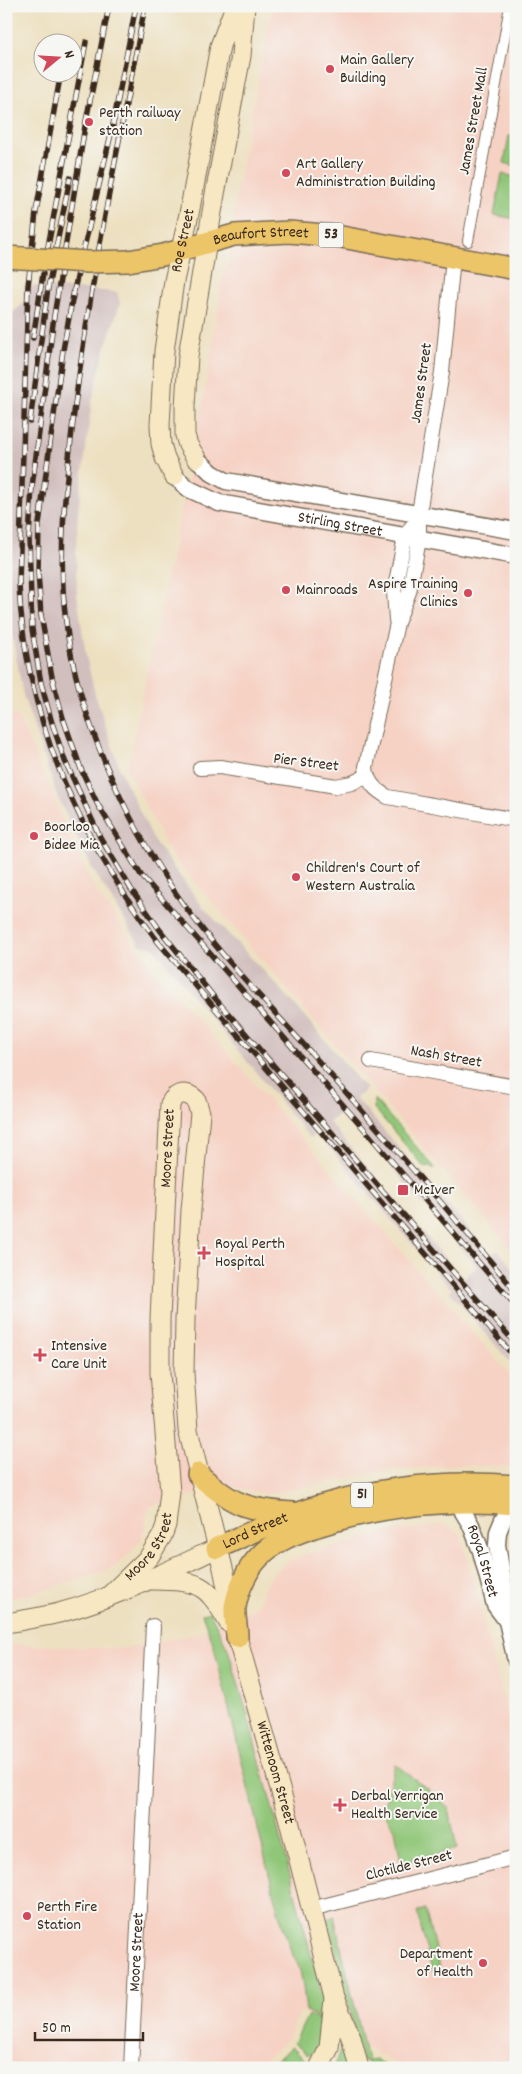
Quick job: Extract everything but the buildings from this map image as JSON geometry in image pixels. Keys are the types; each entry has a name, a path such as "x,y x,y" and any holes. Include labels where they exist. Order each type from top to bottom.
{"main road":[{"name":"Roe Street","path":"174,476 165,458 161,444 160,426 164,351 172,290 220,46 234,6"},
{"name":"Roe Street","path":"196,458 188,445 185,435 188,356 241,56 245,6"},
{"name":"Beaufort Street","path":"14,257 88,262 128,261 181,250 207,241 234,235 289,232 336,236 516,269"},
{"name":"Moore Street","path":"109,1596 150,1557 166,1525 170,1492 160,1373 160,1319 170,1104 176,1096 183,1093 196,1100 200,1114 191,1210 184,1373 188,1430 218,1548"},
{"path":"198,1474 218,1492 233,1502 266,1511 298,1513"},
{"name":"Lord Street","path":"6,1623 57,1613 109,1596 298,1513 329,1503 384,1491 476,1484 515,1498"},
{"name":"Lord Street","path":"238,1637 235,1608 240,1588 256,1561 273,1545 308,1529 392,1507 515,1498"},
{"name":"Wittenoom Street","path":"218,1548 238,1637 334,1998 351,2036 359,2068"},
{"path":"146,1580 184,1580 201,1586 217,1601 238,1637"},
{"name":"Wittenoom Street","path":"320,2068 330,2048 334,1998"}],"street":[{"name":"James Street Mall","path":"468,241 510,6"},
{"name":"James Street","path":"367,776 366,767 396,623 409,592 412,538 419,514 442,372 453,258"},
{"name":"Stirling Street","path":"196,458 212,473 226,481 516,531"},
{"name":"Stirling Street","path":"174,476 189,489 219,503 516,556"},
{"path":"302,494 308,509 338,518 348,527"},
{"name":"Pier Street","path":"200,768 220,767 336,786 352,783 367,776"},
{"path":"367,776 378,791 388,797 516,820"},
{"name":"Nash Street","path":"371,1061 516,1087"},
{"name":"Royal Street","path":"515,1498 502,1520 498,1532 497,1545 507,1603 507,1621 516,1660"},
{"name":"Royal Street","path":"457,1502 471,1526 481,1551 495,1605 507,1621"},
{"name":"Moore Street","path":"131,2068 153,1626"},
{"name":"Clotilde Street","path":"311,1909 516,1857"}],"shaded area":[{"path":"273,6 516,6 516,1255 170,853 127,769 199,426 224,273 229,263 237,189"},
{"path":"24,285 117,292 120,304 106,345 92,401 78,511 76,553 77,595 86,656 95,694 120,770 154,841 202,906 291,1000 366,1089 356,1098 490,1254 498,1250 516,1272 516,1369 450,1292 451,1289 317,1133 310,1138 153,947 140,945 92,868 58,798 23,695 6,601 7,321 10,315 24,303","holes":["343,1111 477,1267 463,1279 329,1122"]},
{"name":"Royal Perth Hospital","path":"6,715 17,715 86,872 99,896 160,979 201,1023 516,1382 516,1467 454,1465 384,1471 267,1494 229,1486 150,1506 141,1540 113,1568 28,1595 6,1599"},
{"path":"445,1524 461,1535 516,1747 516,2068 408,2068 388,2060 300,2010 289,2037 275,2051 261,2061 241,2068 83,2068 6,2063 6,1644 123,1649 200,1633 257,1607 268,1580 287,1562 302,1555 383,1533"}],"green space":[{"path":"516,135 516,166 504,163 509,136"},
{"path":"502,174 516,177 516,219 494,215"},
{"path":"374,1099 435,1168 424,1167 374,1108"},
{"path":"210,1612 228,1649 247,1713 322,1995 323,2021 306,2011 300,1972 292,1955 276,1903 213,1643 202,1614"},
{"path":"395,1764 439,1798 449,1809 457,1849 401,1863 395,1829 383,1811"},
{"path":"425,1909 440,1968 432,1971 417,1912"},
{"path":"334,1916 367,2060 362,2061 328,1919"},
{"path":"308,2015 323,2022 320,2044 315,2055 311,2053 309,2056 294,2043"},
{"path":"345,2039 353,2066 333,2068"},
{"path":"292,2047 307,2062 307,2068 267,2068"},
{"path":"376,2059 386,2068 366,2066 367,2060"}],"railway":[{"path":"109,6 85,126 54,316 32,487 29,538 32,629 41,683 52,723 65,761 100,837 131,889 160,930 213,996 516,1344"},
{"path":"136,6 112,130 74,290 63,350 39,524 38,572 41,615 52,677 63,718 81,769 98,805 141,875 359,1123 516,1306"},
{"path":"145,6 106,209 89,311 74,413 66,491 62,544 63,596 72,657 81,693 92,729 121,799 157,865 192,916 243,977 390,1143 516,1292"},
{"path":"47,252 86,42"},
{"path":"59,82 36,212 28,286 19,585 23,634 32,682 45,729 61,774 81,819 104,861 130,903 159,943 516,1359"},
{"path":"30,422 48,288 70,178"},
{"path":"33,338 43,274"}],"place":[{"name":"Main Gallery Building","path":"330,69"},
{"name":"Perth railway station","path":"89,122"},
{"name":"Art Gallery Administration Building","path":"286,173"},
{"name":"Mainroads","path":"286,590"},
{"name":"Aspire Training Clinics","path":"468,593"},
{"name":"Boorloo Bidee Mia","path":"34,836"},
{"name":"Children's Court of Western Australia","path":"296,877"},
{"name":"McIver","path":"403,1190"},
{"name":"Royal Perth Hospital","path":"204,1253"},
{"name":"Intensive Care Unit","path":"40,1355"},
{"name":"Derbal Yerrigan Health Service","path":"340,1805"},
{"name":"Perth Fire Station","path":"27,1916"},
{"name":"Department of Health","path":"483,1963"}]}
